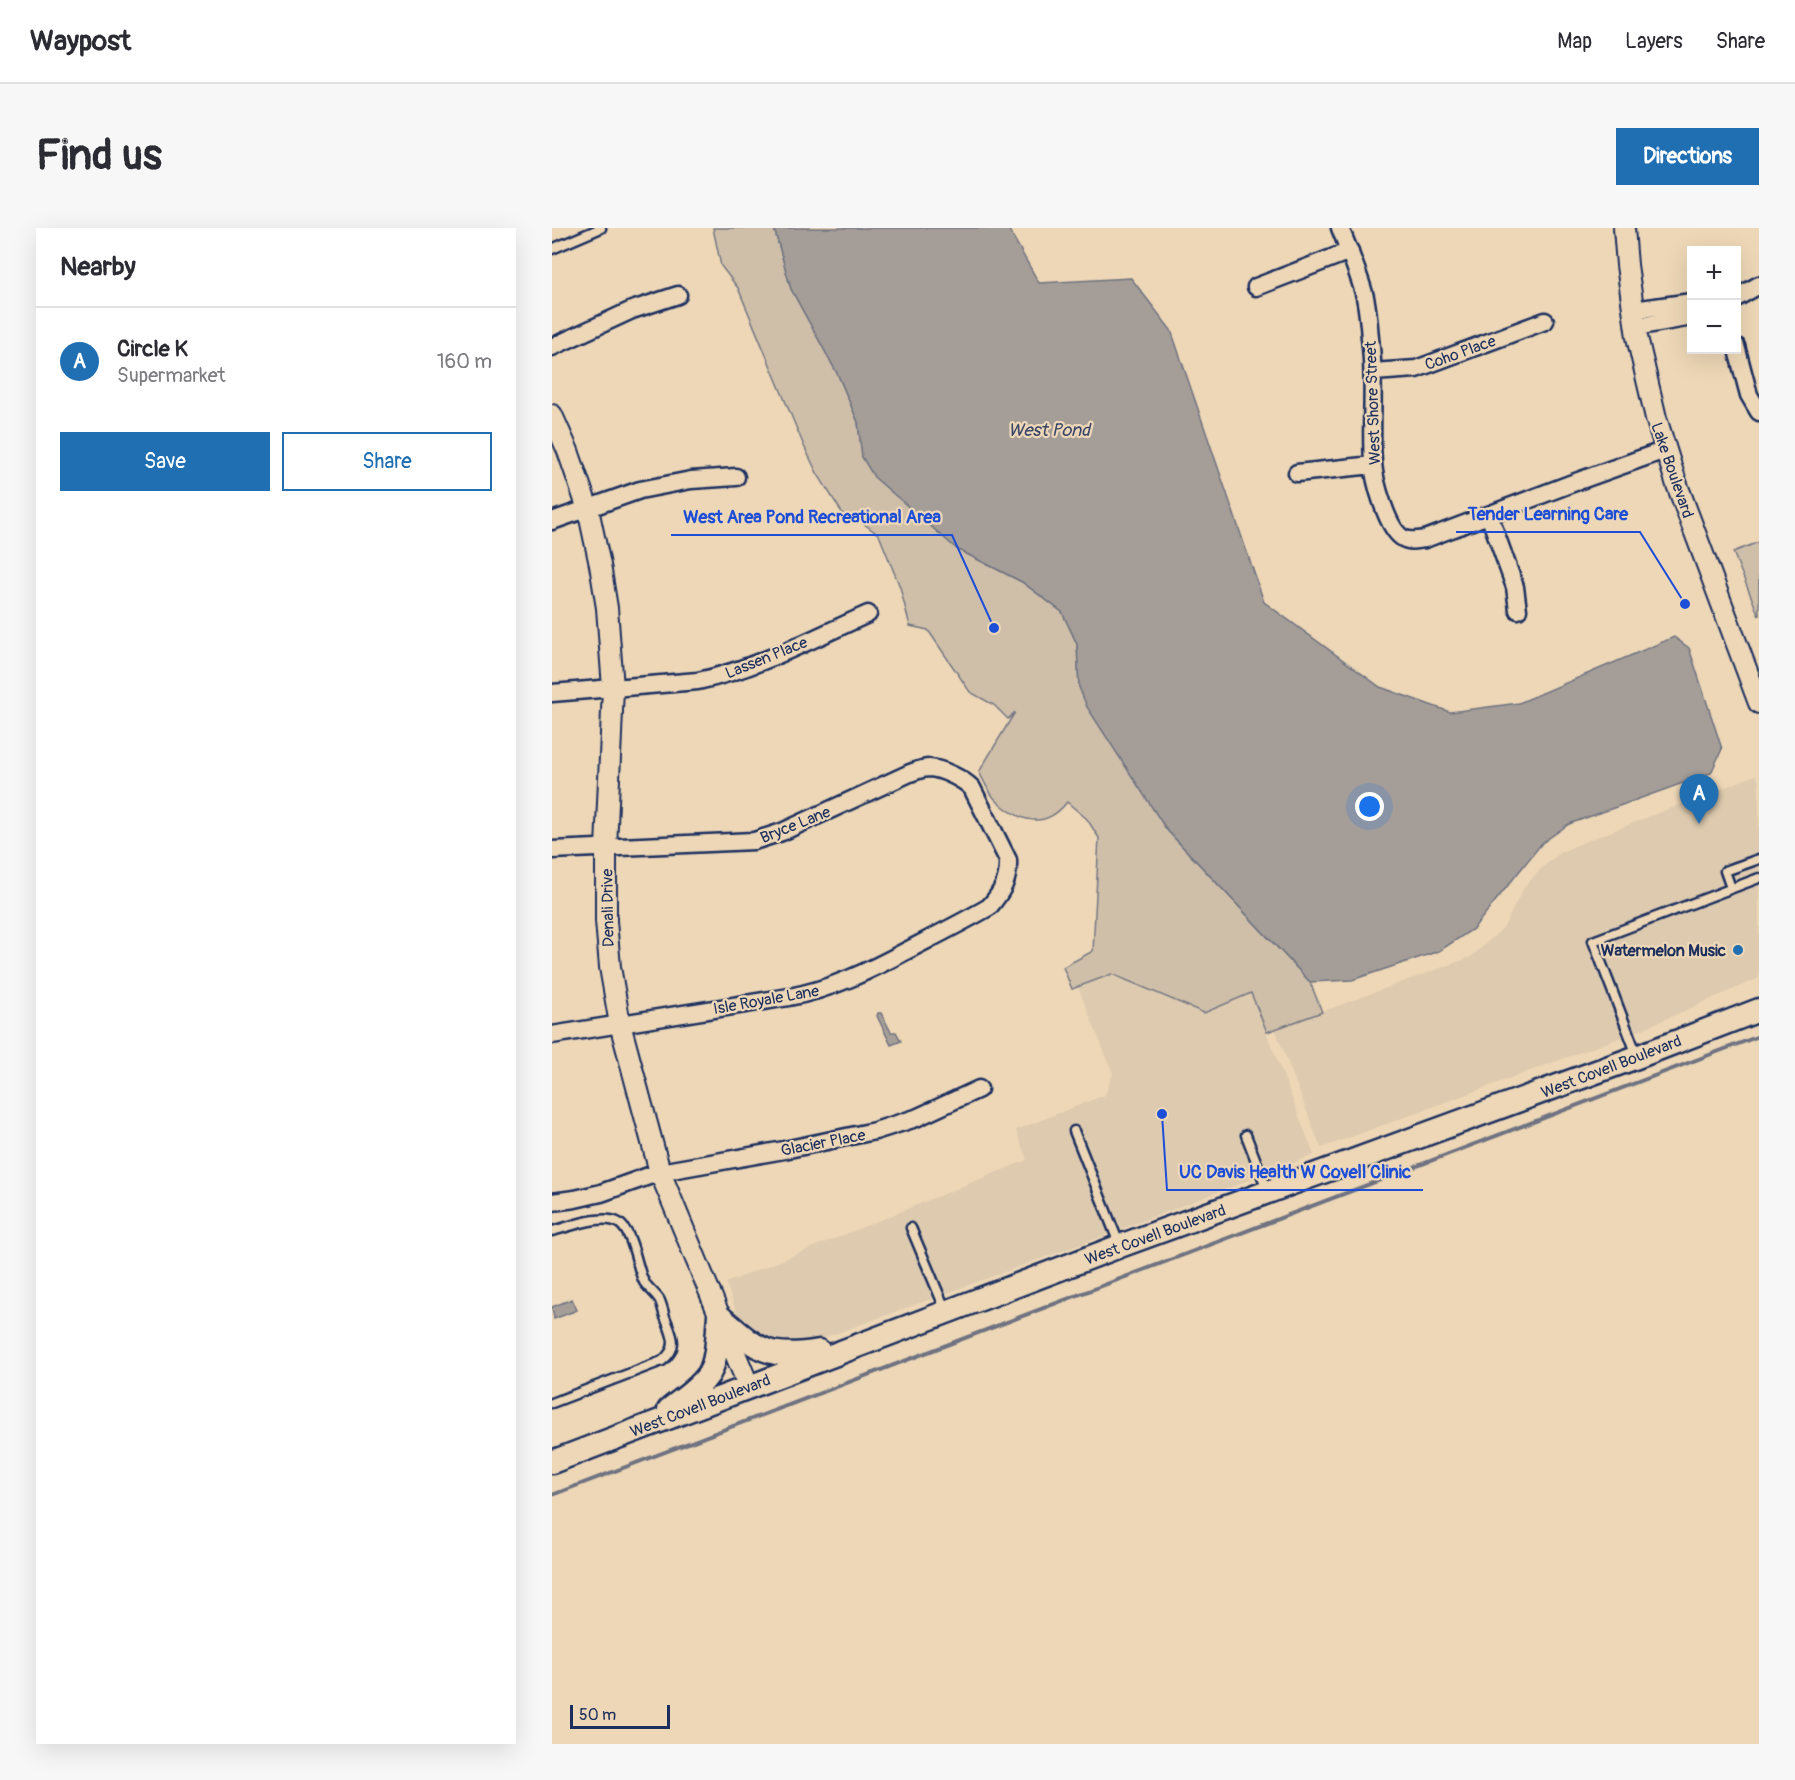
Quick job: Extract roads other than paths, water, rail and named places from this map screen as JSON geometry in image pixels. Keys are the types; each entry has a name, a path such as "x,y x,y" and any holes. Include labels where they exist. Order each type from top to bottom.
{"main road":[{"path":"1732,1020 1759,1001"},
{"name":"West Covell Boulevard","path":"552,1462 1120,1246 1637,1057 1759,1010"},
{"path":"719,1316 752,1344 767,1352 792,1355 867,1342"},
{"path":"649,1425 697,1388 709,1374 714,1361 719,1316"}],"street":[{"name":"West Shore Street","path":"1340,228 1365,298 1373,372 1373,465 1390,522 1404,539 1414,541 1489,515"},
{"name":"Lake Boulevard","path":"1624,228 1634,319 1646,380 1665,450 1756,688"},
{"path":"1256,286 1350,251"},
{"path":"1741,296 1759,285"},
{"path":"552,347 632,310 678,295"},
{"path":"1634,319 1663,305 1687,303"},
{"path":"1634,319 1687,317"},
{"name":"Coho Place","path":"1373,372 1416,369 1545,321"},
{"path":"1739,354 1749,395 1759,412"},
{"name":"Denali Drive","path":"552,415 568,451 588,509 607,608 613,688 606,848 607,947 620,1024 660,1172 748,1387"},
{"path":"1518,610 1515,587 1489,515 1665,450"},
{"path":"1297,473 1373,465"},
{"path":"552,521 640,490 691,480 736,477"},
{"name":"Lassen Place","path":"552,693 698,681 718,677 743,669 868,614"},
{"name":"Bryce Lane","path":"552,850 754,841 782,832 910,773 928,768 965,781 972,788 996,835"},
{"name":"Isle Royale Lane","path":"552,1035 810,993 861,975 989,907 1005,885 1008,873 1008,860 996,835"},
{"name":"Glacier Place","path":"552,1202 601,1192 660,1172 875,1131 916,1118 979,1089"}],"lane":[{"path":"552,249 601,228"},
{"path":"1731,888 1725,871 1759,859"},
{"path":"1637,1057 1593,941 1759,878"},
{"path":"1074,1131 1120,1246"},
{"path":"1246,1135 1268,1192"},
{"path":"552,1231 608,1219 620,1224 629,1238 645,1282 659,1299 673,1338 673,1347 670,1355 662,1361 552,1403"},
{"path":"911,1228 947,1313"}],"water":[{"name":"West Pond","path":"774,228 1008,228 1039,283 1131,278 1171,330 1264,602 1380,687 1450,712 1519,703 1674,637 1689,648 1722,749 1711,773 1569,824 1542,843 1473,929 1439,951 1352,980 1310,982 1166,829 1087,707 1079,687 1077,644 1062,612 1022,582 957,549 874,477 862,457 858,422 838,375 791,289"},
{"path":"881,1013 891,1032 896,1032 901,1041 891,1045 877,1016"},
{"path":"572,1299 577,1310 554,1319 552,1307"}],"waterway":[{"path":"552,1495 1759,1036"}],"place":[{"name":"Tender Learning Care","path":"1685,604"},
{"name":"West Area Pond Recreational Area","path":"994,628"},
{"name":"Circle K","path":"1699,824"},
{"name":"Watermelon Music","path":"1738,950"},
{"name":"UC Davis Health W Covell Clinic","path":"1162,1114"}]}
